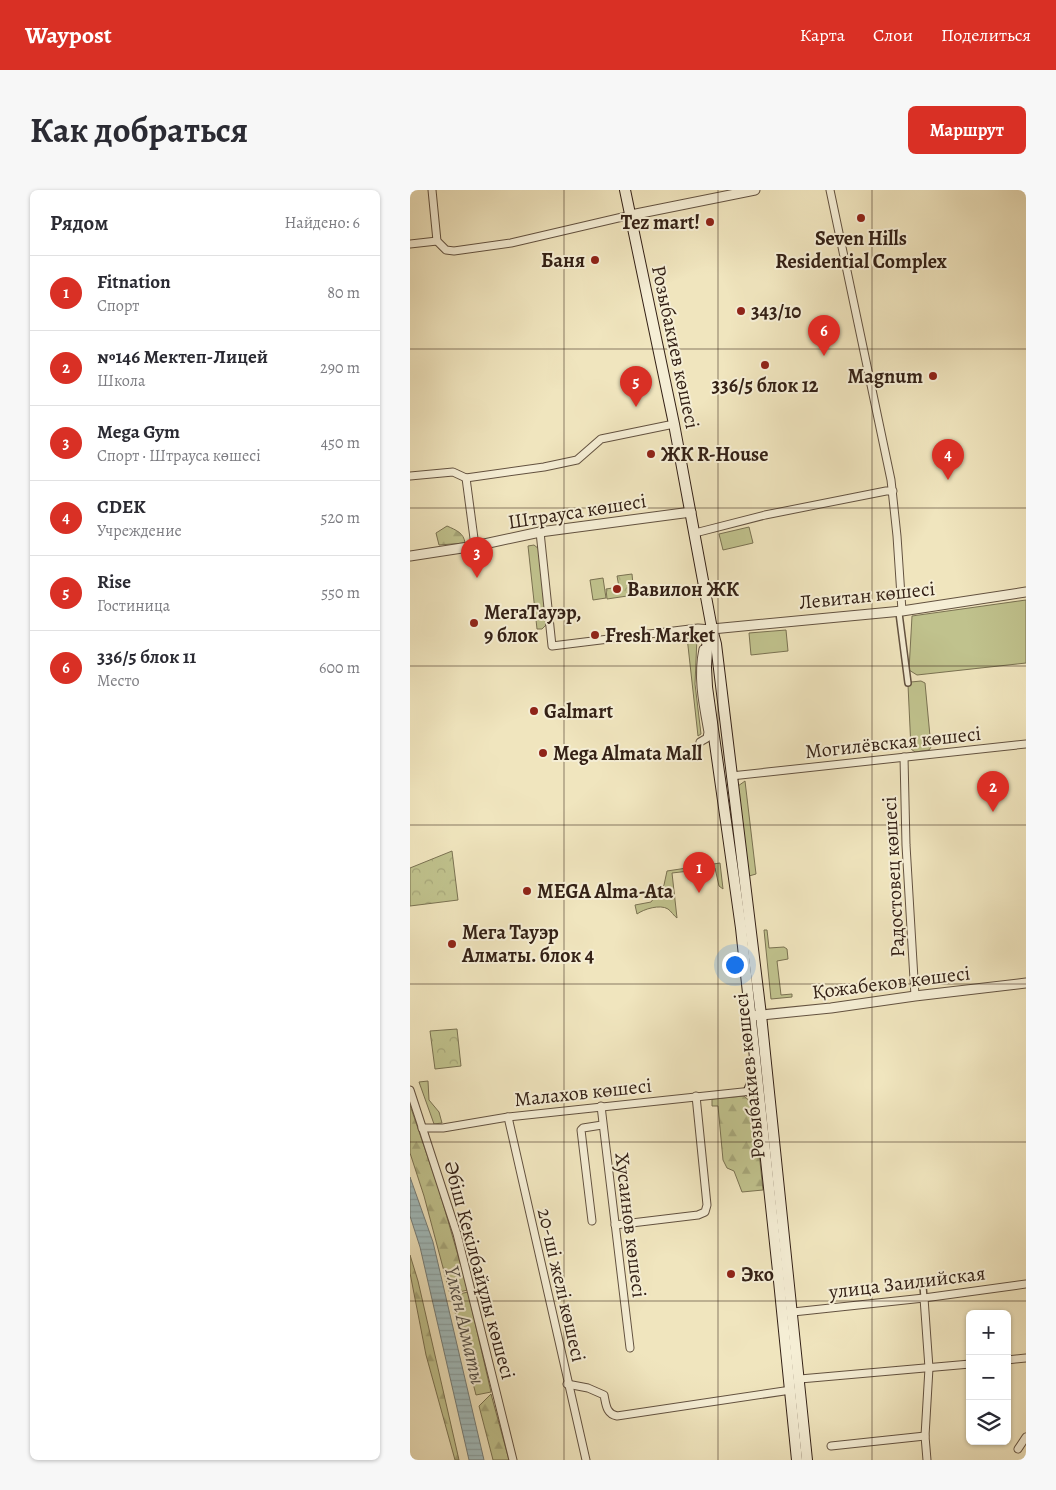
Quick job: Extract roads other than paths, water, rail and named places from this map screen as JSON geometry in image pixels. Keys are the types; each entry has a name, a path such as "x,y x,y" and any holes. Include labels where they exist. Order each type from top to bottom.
{"main road":[{"name":"Розыбакиев көшесі","path":"626,190 691,512 710,630 716,644 756,1015 759,1090 797,1460"},
{"name":"Розыбакиев көшесі","path":"710,630 706,667 707,687 739,912 756,1015 752,1029 754,1078 759,1090 792,1312 807,1460"}],"street":[{"path":"432,190 436,241 446,250 454,251 511,243 631,215 755,190"},
{"path":"830,190 893,492 908,683"},
{"path":"410,244 436,241"},
{"path":"410,476 453,472 466,478 544,467 577,460 601,439 674,424"},
{"path":"466,478 475,546"},
{"path":"695,533 764,514 886,491 893,492"},
{"name":"Штрауса көшесі","path":"410,556 475,546 540,532 691,512"},
{"path":"540,532 552,646 698,628 710,630 702,654 700,671 708,732 707,738 700,742"},
{"name":"Левитан көшесі","path":"710,630 901,612 1026,592"},
{"name":"Могилёвская көшесі","path":"731,776 1026,744"},
{"name":"Радостовец көшесі","path":"904,757 906,845 915,996"},
{"name":"Қожабеков көшесі","path":"756,1015 831,1008 1026,983"},
{"name":"Әбіш Кекілбайұлы көшесі","path":"410,1090 457,1234 513,1460"},
{"name":"Малахов көшесі","path":"422,1128 443,1128 508,1117 759,1090"},
{"path":"615,1225 698,1215 705,1212 707,1205 696,1096"},
{"name":"Хусаинов көшесі","path":"601,1106 630,1348"},
{"name":"20-ші желі көшесі","path":"508,1117 567,1384 586,1460"},
{"path":"592,1221 581,1130 602,1125"},
{"name":"улица Заилийская","path":"792,1312 924,1298 1026,1284"},
{"path":"923,1286 929,1368 925,1436 927,1460"},
{"path":"1011,1360 1026,1358"},
{"path":"800,1379 966,1364"},
{"path":"567,1384 588,1388 604,1395 608,1412 617,1416 791,1390"},
{"path":"831,1446 925,1436"},
{"path":"1018,1449 1026,1437"}],"water":[{"path":"410,1177 433,1242 484,1460 469,1460 420,1247 410,1216"}],"place":[{"name":"Seven Hills Residential Complex","path":"861,218"},
{"name":"Tez mart!","path":"710,222"},
{"name":"Баня","path":"595,260"},
{"name":"343/10","path":"741,311"},
{"name":"336/5 блок 11","path":"824,356"},
{"name":"336/5 блок 12","path":"765,365"},
{"name":"Magnum","path":"933,376"},
{"name":"Rise","path":"636,407"},
{"name":"ЖК R-House","path":"651,454"},
{"name":"CDEK","path":"948,480"},
{"name":"Mega Gym","path":"477,578"},
{"name":"Вавилон ЖК","path":"617,589"},
{"name":"МегаТауэр, 9 блок","path":"474,623"},
{"name":"Fresh Market","path":"595,635"},
{"name":"Galmart","path":"534,711"},
{"name":"Mega Almata Mall","path":"543,753"},
{"name":"№146 Мектеп-Лицей","path":"993,812"},
{"name":"MEGA Alma-Ata","path":"527,891"},
{"name":"Fitnation","path":"699,893"},
{"name":"Мега Тауэр Алматы. блок 4","path":"452,944"},
{"name":"Эко","path":"731,1274"}],"water label":[{"name":"Үлкен Алматы","path":"465,1325"}]}
